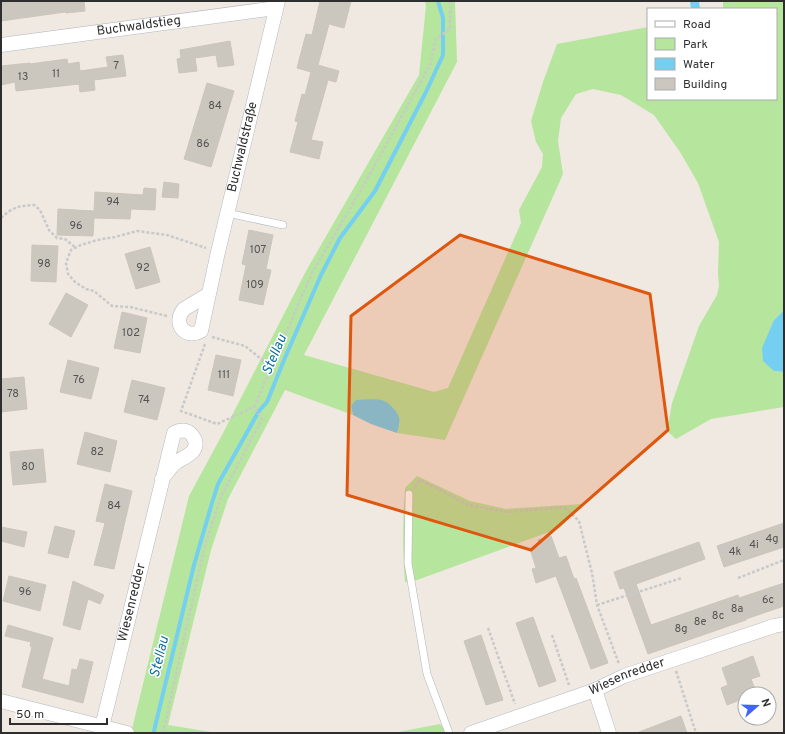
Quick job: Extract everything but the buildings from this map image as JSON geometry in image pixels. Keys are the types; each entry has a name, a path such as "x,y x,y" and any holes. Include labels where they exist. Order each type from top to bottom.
{"street":[{"name":"Buchwaldstieg","path":"1,45 277,5"},
{"name":"Buchwaldstraße","path":"205,330 208,294 277,5"},
{"path":"205,330 196,334 189,333 182,329 179,323 179,318 184,309 208,294"},
{"name":"Wiesenredder","path":"102,727 162,479"},
{"name":"Wiesenredder","path":"471,733 573,698 624,676 672,659 784,624"},
{"path":"594,690 609,733"},
{"path":"1,701 127,733"}],"lane":[{"path":"227,213 283,225"},
{"path":"410,494 408,563 427,674 449,733"}],"path":[{"path":"271,367 245,346 205,330 181,411 217,424 254,407 312,273 430,65 436,39 450,29 450,1"},
{"path":"1,218 13,208 34,205 40,210 49,230 57,238 65,239 76,248"},
{"path":"166,315 130,307 112,306 94,291 86,289 75,282 68,274 66,263 71,250 97,240 137,231 167,235 218,252"},
{"path":"163,733 204,549 221,497 262,419 254,407"},
{"path":"410,494 420,480 469,505 507,512 564,507 579,520 592,574 597,606 624,676"},
{"path":"738,578 784,560"},
{"path":"597,606 682,578"},
{"path":"488,628 519,716"},
{"path":"552,635 573,698"},
{"path":"672,659 696,733"}],"highlighted area":[{"path":"460,235 650,294 668,430 531,550 347,495 351,316"}],"green space":[{"path":"425,1 455,1 457,62 304,355 434,392 448,388 521,223 519,210 542,167 543,154 536,142 531,121 557,44 647,27 647,100 777,100 777,8 723,8 723,1 784,1 784,310 774,320 774,371 784,372 784,407 711,419 676,439 667,431 672,403 699,326 717,295 719,286 719,242 698,183 680,152 654,115 621,95 593,89 576,94 561,118 558,141 563,174 445,440 397,433 400,423 351,406 353,415 285,390 228,499 211,550 168,725 217,733 131,733 189,496 306,271 419,75 426,6"},
{"path":"417,476 470,501 506,509 582,504 560,528 417,580 405,582 403,535 405,488"},
{"path":"440,724 448,733 393,733"}],"water":[{"path":"690,1 699,1 700,8 691,8"},
{"path":"784,310 784,372 774,371 763,361 762,348 774,320"},
{"path":"356,400 378,400 384,401 388,404 399,416 400,422 397,433 371,424 353,415 351,406"}],"waterway":[{"name":"Stellau","path":"154,731 194,565 218,484 259,411 267,402 321,275 340,238 375,191 426,92 443,55 443,18 438,1"}]}
